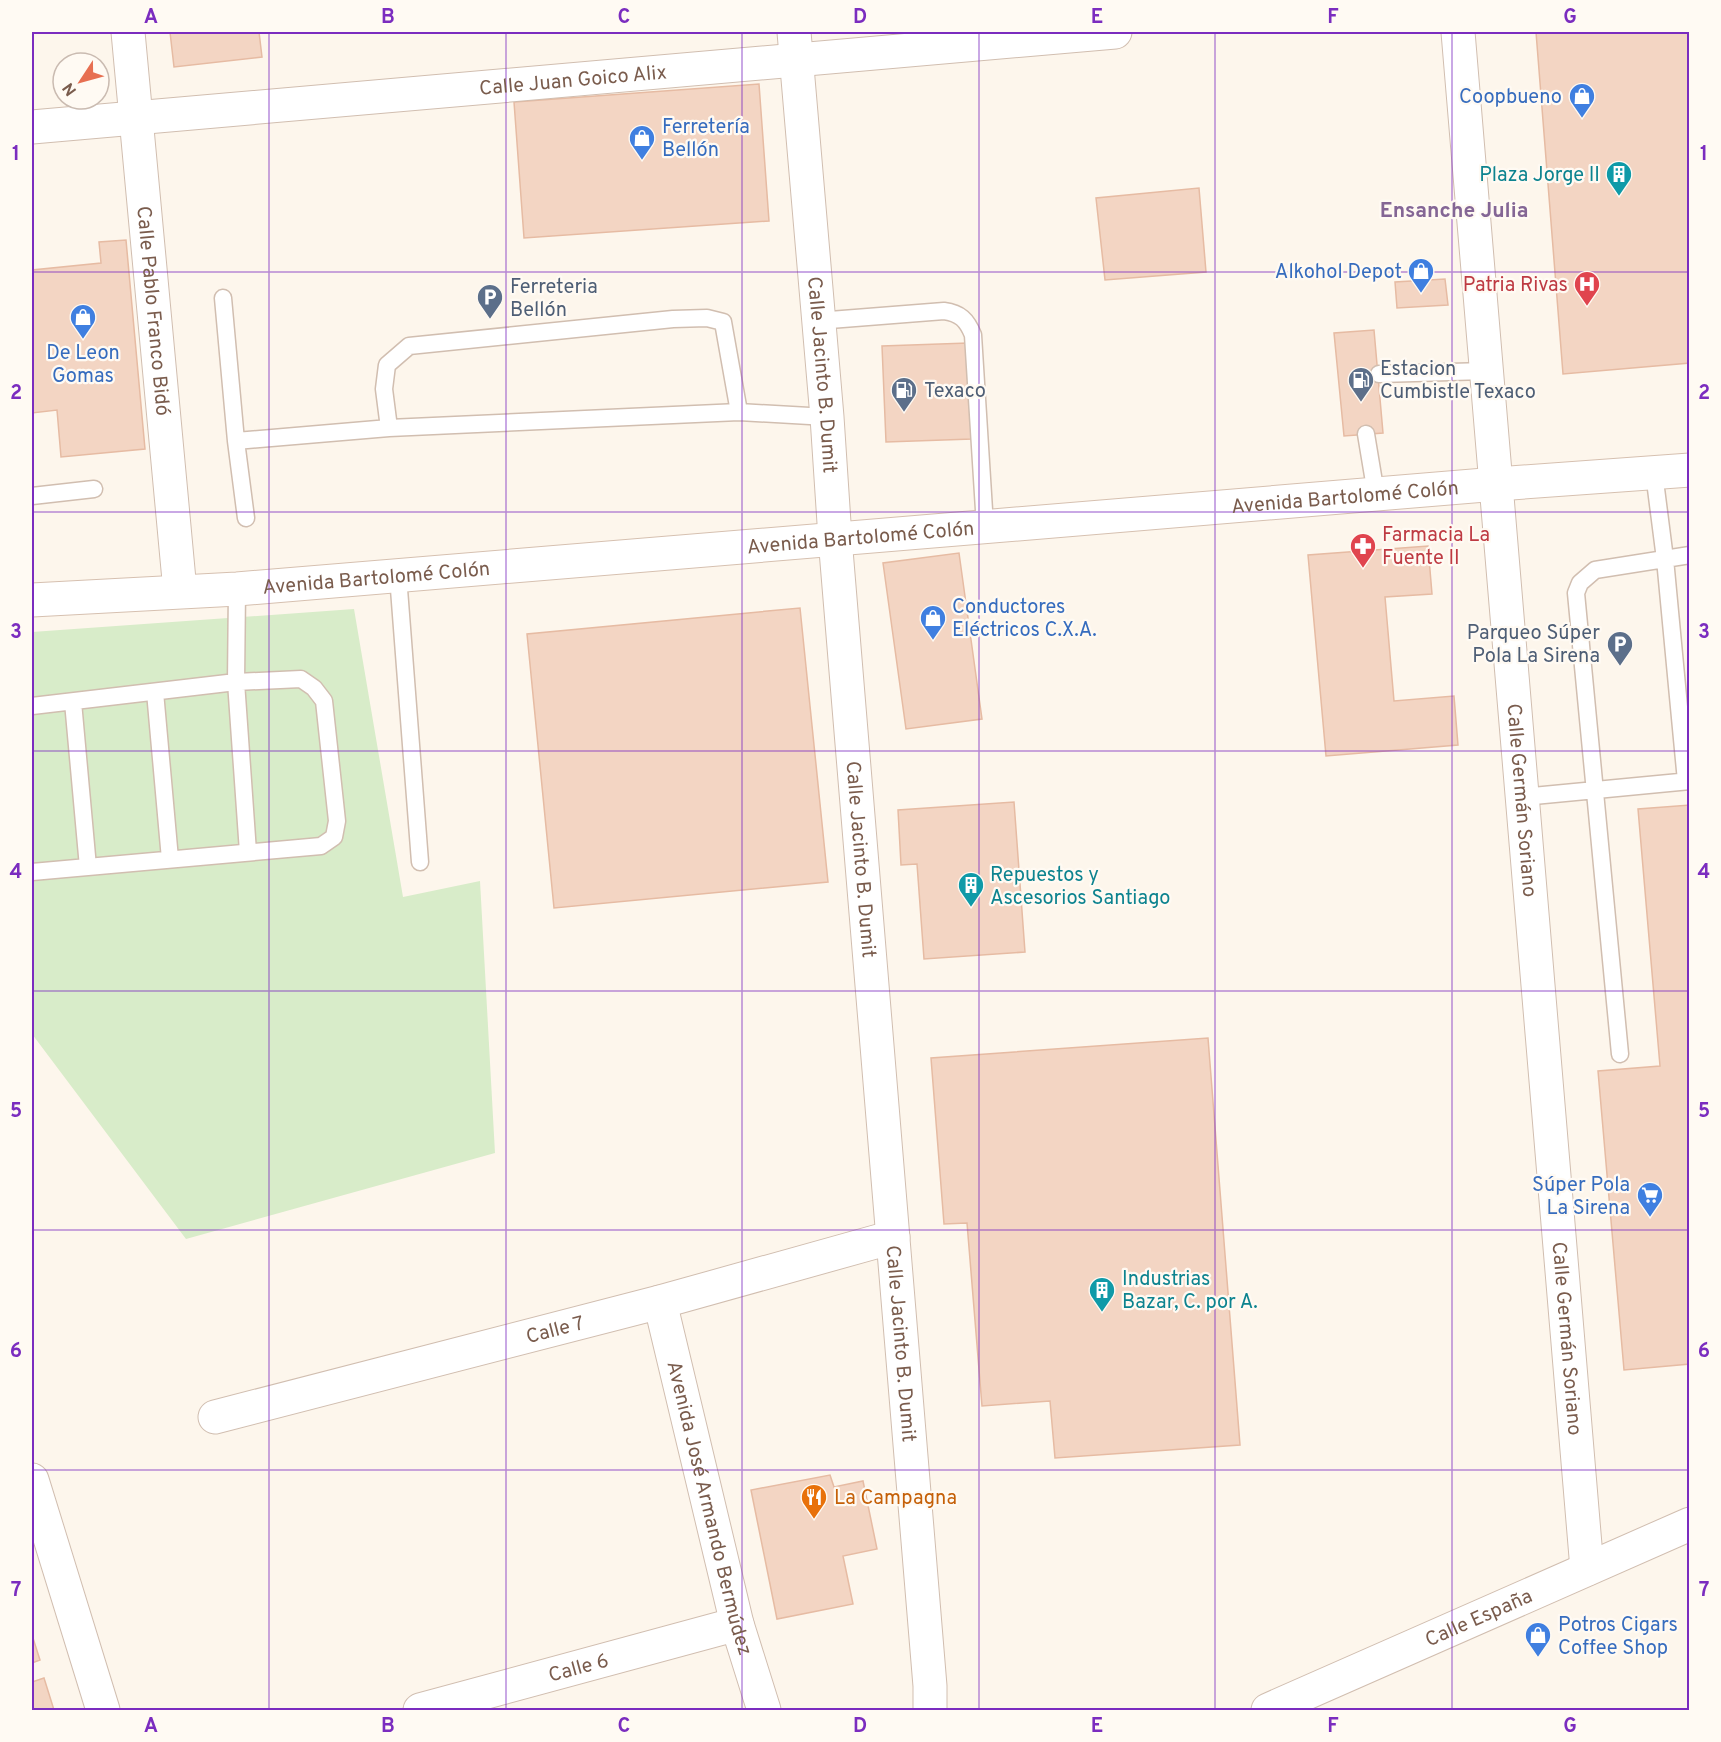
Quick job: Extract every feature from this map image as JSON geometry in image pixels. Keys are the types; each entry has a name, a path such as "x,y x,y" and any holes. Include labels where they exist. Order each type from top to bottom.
{"street":[{"name":"Calle Pablo Franco Bidó","path":"128,32 180,591"},
{"name":"Calle Juan Goico Alix","path":"32,127 135,118 795,46 1115,32"},
{"name":"Calle Germán Soriano","path":"1458,32 1587,1569"},
{"name":"Calle Jacinto B. Dumit","path":"795,46 893,1237 935,1702"},
{"name":"Avenida Bartolomé Colón","path":"32,600 237,589 1497,484 1689,471"},
{"name":"Calle 7","path":"216,1417 660,1302 893,1237"},
{"name":"Avenida José Armando Bermúdez","path":"660,1302 736,1624 764,1710"},
{"path":"32,1480 103,1710"},
{"name":"Calle España","path":"1268,1710 1689,1524"},
{"name":"Calle 6","path":"420,1710 736,1624"}],"lane":[{"path":"223,298 236,441 246,518"},
{"path":"817,321 944,311 954,312 969,325 973,335 985,526"},
{"path":"389,428 384,389 387,364 409,346 673,319 707,318 723,322 739,412"},
{"path":"1379,374 1486,371"},
{"path":"236,441 389,428 739,412 827,417"},
{"path":"1366,434 1376,494"},
{"path":"1523,797 1688,781 1654,473"},
{"path":"32,496 94,489"},
{"path":"1620,1054 1576,593 1580,583 1595,570 1689,555"},
{"path":"398,576 420,862"},
{"path":"237,589 236,682 248,852"},
{"path":"32,706 236,682 301,679 314,688 324,701 336,821 334,837 321,846 32,872"},
{"path":"155,692 170,860"},
{"path":"73,702 87,867"}],"green space":[{"path":"354,609 403,897 480,881 495,1153 186,1239 32,1034 32,632"}],"building":[{"path":"170,32 259,32 262,57 174,67"},
{"name":"Plaza Jorge II","path":"1536,32 1690,32 1690,363 1563,374"},
{"name":"Ferretería Bellón","path":"759,84 769,221 524,238 514,102"},
{"path":"1199,188 1206,272 1105,280 1096,198"},
{"name":"De Leon Gomas","path":"126,240 145,449 61,457 57,410 32,413 32,270 101,263 99,242"},
{"name":"Alkohol Depot","path":"1445,279 1448,305 1397,308 1395,282"},
{"name":"Estacion Cumbistle Texaco","path":"1374,330 1383,433 1344,436 1334,333"},
{"path":"968,343 972,439 886,442 882,346"},
{"path":"1428,546 1432,594 1385,597 1394,701 1454,696 1458,745 1326,756 1308,555"},
{"name":"Conductores Eléctricos C.X.A.","path":"959,553 982,719 906,729 883,563"},
{"path":"800,608 828,882 554,908 527,634"},
{"name":"Repuestos y Ascesorios Santiago","path":"1014,802 1025,952 924,959 917,864 901,865 898,810"},
{"name":"Súper Pola La Sirena","path":"1690,805 1690,1364 1624,1370 1598,1071 1660,1066 1638,809"},
{"name":"Industrias Bazar, C. por A.","path":"1208,1038 1240,1445 1055,1458 1050,1401 982,1406 967,1223 944,1224 931,1058"},
{"name":"La Campagna","path":"830,1475 834,1487 863,1481 877,1549 843,1556 853,1604 777,1619 751,1490"},
{"path":"32,1635 40,1660 32,1663"},
{"path":"44,1678 54,1710 32,1710 32,1682"}],"place":[{"name":"Coopbueno","path":"1582,119"},
{"name":"Ferretería Bellón","path":"642,161"},
{"name":"Plaza Jorge II","path":"1619,197"},
{"name":"Alkohol Depot","path":"1421,294"},
{"name":"Patria Rivas","path":"1587,307"},
{"name":"Ferreteria Bellón","path":"490,320"},
{"name":"De Leon Gomas","path":"83,340"},
{"name":"Estacion Cumbistle Texaco","path":"1361,403"},
{"name":"Texaco","path":"904,413"},
{"name":"Farmacia La Fuente II","path":"1363,569"},
{"name":"Conductores Eléctricos C.X.A.","path":"933,641"},
{"name":"Parqueo Súper Pola La Sirena","path":"1620,667"},
{"name":"Repuestos y Ascesorios Santiago","path":"971,908"},
{"name":"Súper Pola La Sirena","path":"1650,1218"},
{"name":"Industrias Bazar, C. por A.","path":"1102,1313"},
{"name":"La Campagna","path":"814,1520"},
{"name":"Potros Cigars Coffee Shop","path":"1538,1658"}],"district":[{"name":"Ensanche Julia","path":"1454,210"}]}
